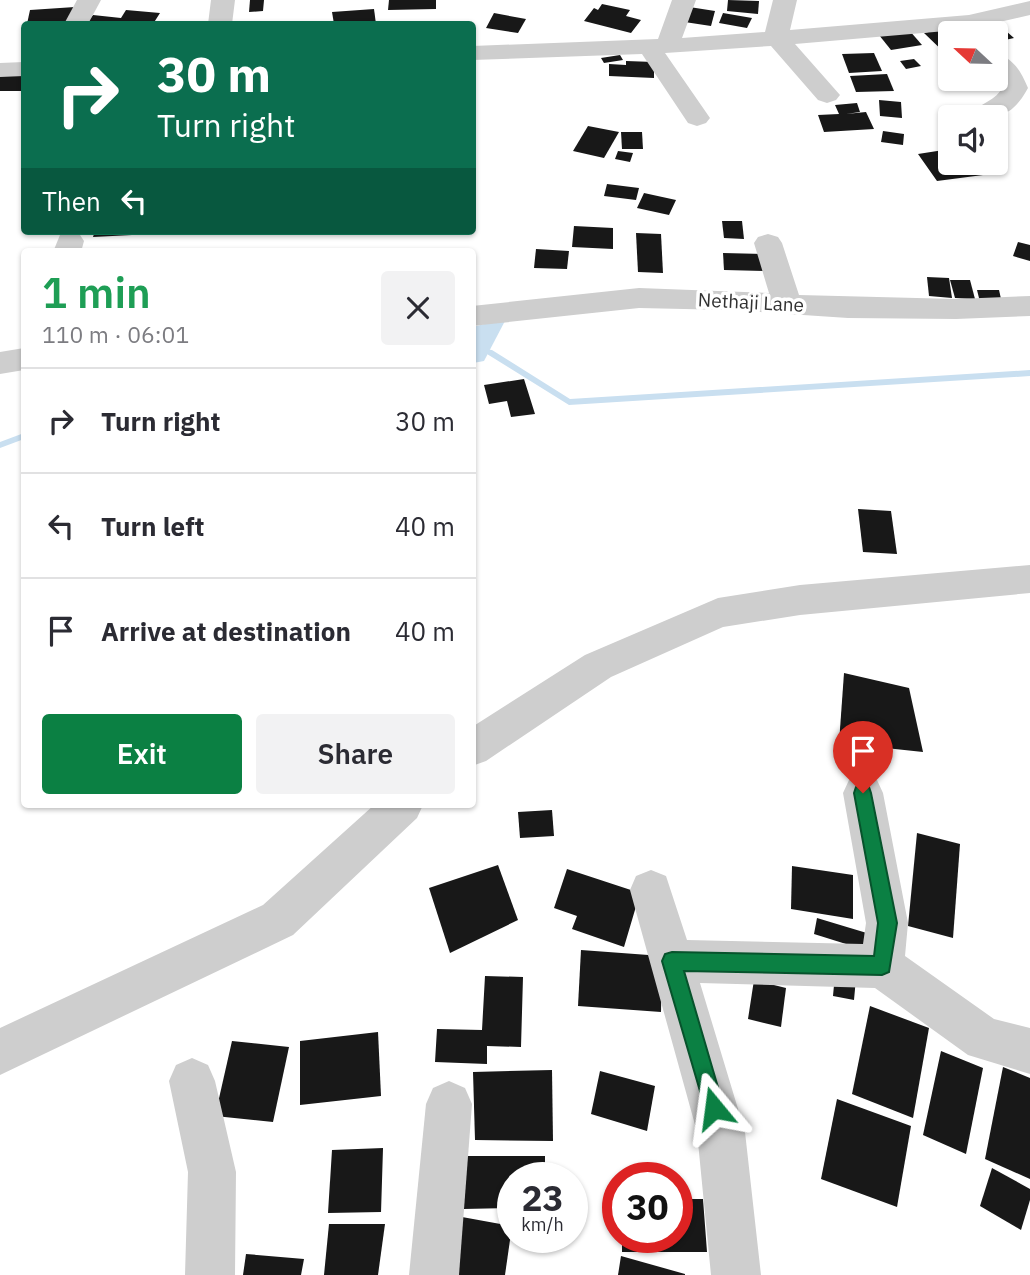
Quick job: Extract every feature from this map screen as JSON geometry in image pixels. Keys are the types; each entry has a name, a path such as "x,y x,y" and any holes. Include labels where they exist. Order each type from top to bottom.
{"street":[{"path":"78,21 89,0"},
{"path":"220,21 223,0"},
{"path":"658,47 684,0"},
{"path":"776,37 785,0"},
{"path":"988,21 1030,8"},
{"path":"1004,14 1030,34"},
{"path":"476,53 658,47 776,37 911,17 938,22"},
{"path":"776,37 827,95"},
{"path":"658,47 697,118"},
{"path":"0,70 21,69"},
{"path":"1000,105 1007,101 1015,88 1008,71"},
{"path":"768,243 787,303"},
{"name":"Nethaji Lane","path":"476,316 639,298 848,308 956,309 1030,306"},
{"path":"0,363 21,360"},
{"path":"476,746 598,666 718,613 800,600 1030,579"},
{"path":"863,793 887,923 882,966"},
{"path":"0,1052 278,920 400,808"},
{"path":"651,890 721,1132 736,1275"},
{"path":"672,961 882,966 984,1039 1030,1051"},
{"path":"192,1081 212,1172 209,1275"},
{"path":"434,1275 449,1104"}],"water":[{"path":"506,319 484,361 476,362 476,326"}],"building":[{"path":"250,0 264,0 263,11 249,12"},
{"path":"389,0 436,0 436,9 388,10"},
{"path":"728,0 759,1 758,14 727,11"},
{"path":"602,4 630,10 626,16 641,20 631,33 584,21 594,8 598,10"},
{"path":"683,6 715,11 711,26 678,21"},
{"path":"75,7 73,21 28,21 30,10"},
{"path":"374,9 376,21 334,21 332,12"},
{"path":"126,10 160,13 155,21 88,21 93,15 121,18"},
{"path":"494,13 526,19 518,33 486,28"},
{"path":"723,13 752,18 747,28 719,23"},
{"path":"909,30 922,45 891,50 879,35"},
{"path":"938,30 938,46 924,33"},
{"path":"874,53 882,71 849,73 842,54"},
{"path":"620,55 623,60 604,63 601,58"},
{"path":"914,59 921,66 906,69 900,61"},
{"path":"626,61 654,62 654,78 609,76 609,64 626,65"},
{"path":"887,74 894,91 856,92 850,76"},
{"path":"21,75 21,91 0,91 0,76"},
{"path":"879,100 901,102 902,118 880,116"},
{"path":"857,103 860,112 846,114 866,112 874,129 824,132 818,115 839,114 835,105"},
{"path":"588,126 619,132 604,158 573,151"},
{"path":"883,131 904,134 903,145 881,142"},
{"path":"621,132 642,132 643,149 622,149"},
{"path":"618,151 633,153 630,162 615,159"},
{"path":"938,151 938,175 983,175 937,181 918,154"},
{"path":"607,184 639,188 636,200 604,196"},
{"path":"644,193 676,200 669,215 637,208"},
{"path":"722,221 742,221 744,239 724,238"},
{"path":"574,226 613,228 613,249 572,247"},
{"path":"636,233 661,234 663,273 638,272"},
{"path":"94,235 132,235 93,237"},
{"path":"1018,242 1030,245 1030,261 1013,256"},
{"path":"536,249 569,251 567,269 534,268"},
{"path":"723,253 765,254 767,271 724,270"},
{"path":"927,277 949,278 952,298 929,296"},
{"path":"950,280 970,280 975,299 955,298"},
{"path":"977,290 999,290 1002,303 980,302"},
{"path":"524,379 535,414 511,417 507,401 489,404 484,385"},
{"path":"858,509 891,511 897,554 863,552"},
{"path":"844,673 909,688 923,752 839,743"},
{"path":"552,810 554,836 520,838 518,812"},
{"path":"917,833 960,844 953,938 908,926"},
{"path":"498,865 518,920 450,953 429,888"},
{"path":"792,866 853,875 853,919 791,909"},
{"path":"567,869 640,893 624,947 572,929 577,916 554,908"},
{"path":"817,918 880,937 878,954 814,934"},
{"path":"581,950 662,956 661,1012 578,1006"},
{"path":"835,974 856,978 854,1000 833,996"},
{"path":"485,976 523,977 521,1047 487,1046 487,1064 435,1062 437,1029 482,1030"},
{"path":"754,980 786,988 781,1027 748,1019"},
{"path":"870,1006 929,1028 913,1118 852,1094"},
{"path":"378,1032 381,1096 300,1105 300,1041"},
{"path":"232,1041 289,1047 273,1122 215,1116"},
{"path":"941,1051 983,1068 966,1154 923,1135"},
{"path":"1003,1067 1030,1078 1030,1179 985,1159"},
{"path":"552,1070 553,1141 475,1140 473,1072"},
{"path":"600,1071 655,1086 647,1131 591,1114"},
{"path":"837,1099 911,1126 897,1207 821,1179"},
{"path":"383,1148 381,1212 328,1213 332,1150"},
{"path":"465,1156 545,1156 545,1162 497,1162 497,1208 463,1209"},
{"path":"992,1168 1030,1189 1030,1200 1021,1230 980,1206"},
{"path":"693,1199 703,1199 707,1252 693,1252"},
{"path":"462,1217 497,1223 497,1253 508,1253 505,1275 452,1275"},
{"path":"329,1224 385,1224 378,1275 324,1275"},
{"path":"246,1254 304,1259 301,1275 243,1275"},
{"path":"621,1256 685,1274 685,1275 618,1275"}],"waterway":[{"path":"476,351 489,352 569,402 1030,373"},
{"path":"0,445 21,437"}],"route":[{"path":"714,1108 672,961 882,966 887,923 863,793"}]}
